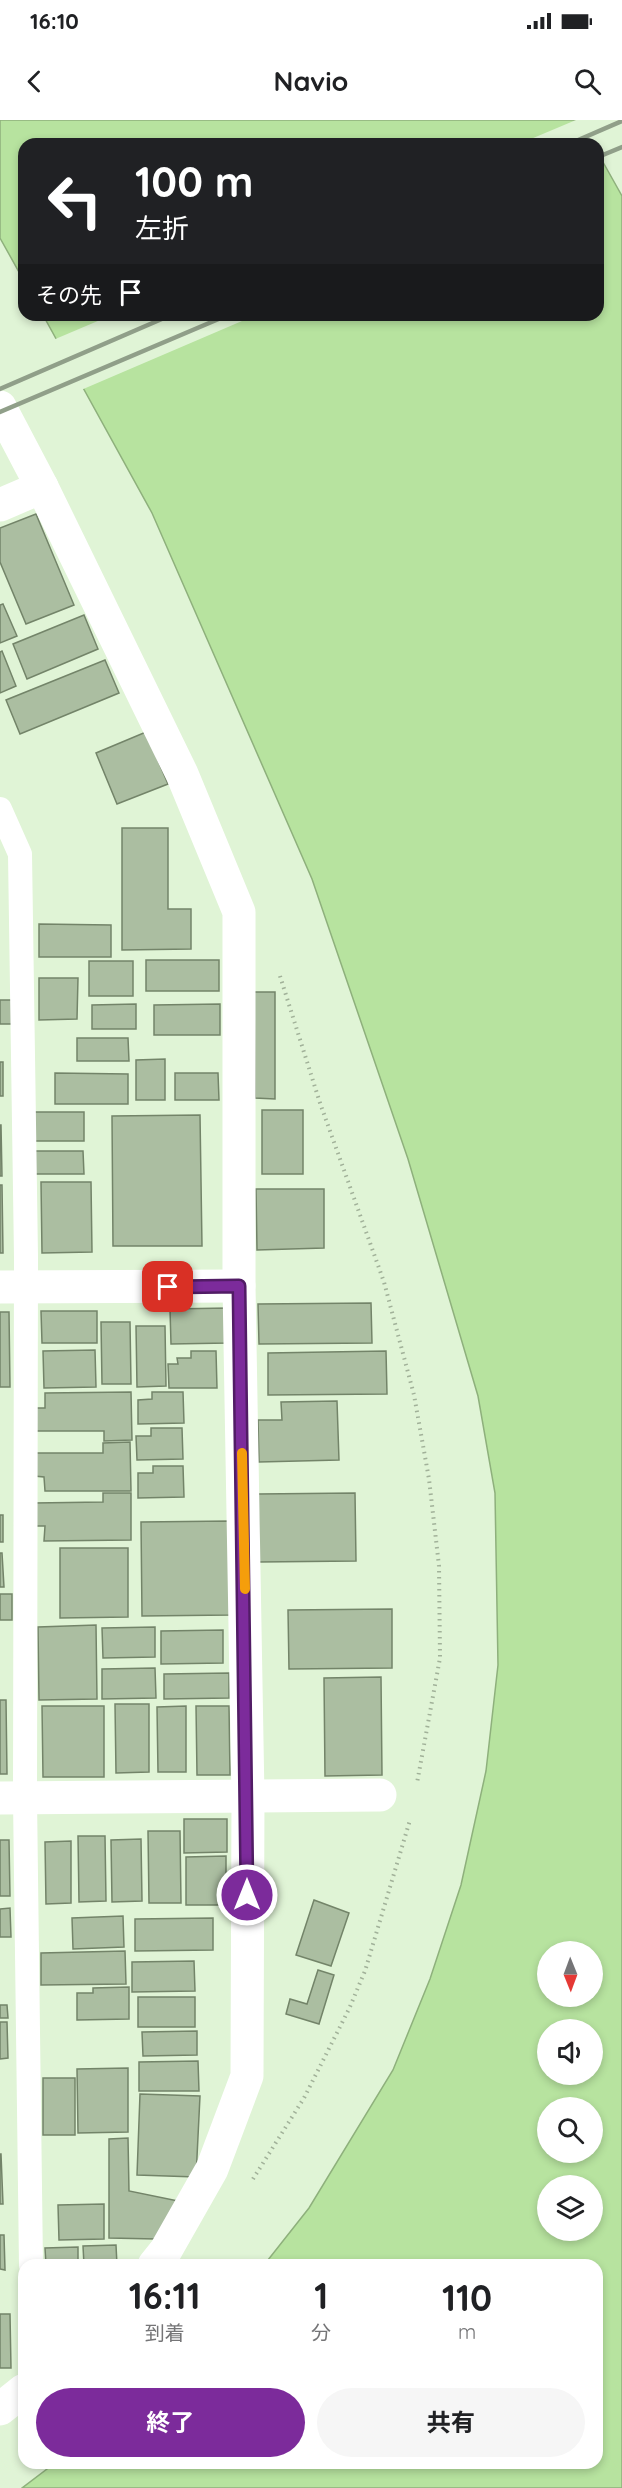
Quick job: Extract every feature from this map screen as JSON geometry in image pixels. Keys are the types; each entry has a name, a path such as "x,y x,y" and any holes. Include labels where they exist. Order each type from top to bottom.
{"street":[{"path":"0,407 42,487 182,774 239,912 239,1286 248,1797 247,2076 212,2169 159,2259"},
{"path":"0,505 42,487"},
{"path":"13,1287 239,1286"},
{"path":"12,1798 380,1796"},
{"path":"0,2409 18,2395"}],"lane":[{"path":"0,809 20,854 13,1287 12,1798 31,2259"}],"path":[{"path":"277,969 286,988 320,1103 384,1282 414,1395 429,1479 439,1566 440,1658 416,1791"},
{"path":"247,2186 304,2098 349,2009 365,1971 411,1814"}],"shaded area":[{"path":"0,120 578,120 588,138 18,138 18,270 0,238"},
{"path":"604,164 622,196 622,2488 22,2488 47,2469 603,2469 603,2259 269,2259 309,2208 393,2070 430,1979 461,1885 486,1771 498,1665 495,1493 478,1396 408,1159 312,879 152,513 46,321 604,321"}],"pier":[{"path":"581,120 592,138 533,138"},
{"path":"98,321 242,321 81,390 53,340"}],"building":[{"path":"36,514 74,605 26,624 0,562 0,528"},
{"path":"3,604 17,636 0,643 0,605"},
{"path":"84,615 98,649 27,679 13,644"},
{"path":"2,651 16,686 0,693 0,652"},
{"path":"105,660 119,693 20,734 6,700"},
{"path":"146,732 168,784 117,804 96,753"},
{"path":"122,828 168,828 168,909 191,909 191,949 122,950"},
{"path":"39,924 111,925 111,957 39,957"},
{"path":"146,960 219,960 219,991 146,991"},
{"path":"89,961 133,961 133,996 89,996"},
{"path":"39,978 78,978 77,1019 39,1020"},
{"path":"254,992 275,992 275,1099 255,1098"},
{"path":"0,1000 14,1000 15,1024 0,1024"},
{"path":"136,1004 136,1029 92,1029 92,1005"},
{"path":"220,1004 220,1035 154,1035 154,1005"},
{"path":"77,1038 128,1038 129,1061 77,1061"},
{"path":"165,1059 165,1100 136,1100 136,1060"},
{"path":"0,1062 3,1062 3,1096 0,1096"},
{"path":"55,1073 128,1074 128,1104 55,1104"},
{"path":"175,1073 218,1073 219,1100 175,1100"},
{"path":"262,1110 303,1110 303,1174 262,1174"},
{"path":"34,1112 84,1112 84,1141 34,1141"},
{"path":"200,1115 202,1246 113,1246 112,1116"},
{"path":"1,1125 2,1176 0,1176"},
{"path":"35,1151 83,1151 84,1174 35,1174"},
{"path":"41,1182 91,1182 92,1252 42,1253"},
{"path":"0,1185 2,1185 3,1253 0,1253"},
{"path":"256,1189 324,1189 324,1248 257,1250"},
{"path":"371,1303 372,1343 259,1344 258,1304"},
{"path":"228,1308 228,1343 171,1344 170,1309"},
{"path":"41,1311 97,1311 97,1343 42,1343"},
{"path":"0,1312 9,1312 10,1387 0,1387"},
{"path":"101,1322 130,1322 131,1384 102,1384"},
{"path":"136,1326 165,1326 166,1386 137,1387"},
{"path":"95,1350 96,1387 44,1388 43,1351"},
{"path":"191,1351 216,1351 217,1388 169,1388 168,1364 178,1364 177,1358 191,1358"},
{"path":"386,1351 387,1394 268,1395 268,1353"},
{"path":"131,1392 132,1440 104,1441 104,1431 35,1431 35,1408 45,1408 45,1393"},
{"path":"152,1392 183,1392 184,1423 138,1424 138,1400 152,1399"},
{"path":"337,1401 339,1460 259,1462 258,1420 282,1420 281,1402"},
{"path":"151,1428 182,1428 183,1459 137,1460 136,1436 151,1436"},
{"path":"130,1442 131,1491 45,1491 44,1477 34,1476 34,1453 103,1453 103,1443"},
{"path":"153,1466 183,1466 184,1497 138,1498 138,1473 153,1473"},
{"path":"103,1493 131,1493 131,1540 44,1541 45,1526 34,1526 34,1503 103,1502"},
{"path":"355,1493 356,1561 259,1562 258,1494"},
{"path":"0,1515 3,1515 3,1542 0,1542"},
{"path":"230,1521 231,1615 142,1616 141,1522"},
{"path":"60,1548 128,1548 128,1617 60,1618"},
{"path":"0,1553 2,1553 4,1587 0,1587"},
{"path":"0,1594 12,1594 12,1620 0,1620"},
{"path":"392,1609 392,1668 289,1669 288,1610"},
{"path":"96,1625 97,1699 39,1700 38,1627"},
{"path":"155,1627 155,1657 103,1658 102,1628"},
{"path":"223,1630 223,1663 161,1664 161,1631"},
{"path":"155,1668 156,1698 102,1699 102,1669"},
{"path":"229,1673 229,1698 164,1699 164,1674"},
{"path":"381,1677 382,1775 325,1776 324,1678"},
{"path":"0,1700 6,1700 7,1774 0,1774"},
{"path":"115,1704 149,1704 149,1772 116,1773"},
{"path":"42,1706 104,1706 104,1777 43,1777"},
{"path":"186,1706 186,1772 158,1772 157,1707"},
{"path":"196,1706 229,1706 230,1775 197,1775"},
{"path":"184,1819 227,1819 227,1852 184,1853"},
{"path":"148,1831 180,1831 181,1903 149,1903"},
{"path":"78,1836 105,1836 106,1901 79,1902"},
{"path":"141,1839 142,1901 112,1902 111,1840"},
{"path":"0,1840 9,1840 10,1896 0,1896"},
{"path":"71,1841 71,1903 46,1904 45,1842"},
{"path":"226,1856 226,1905 186,1905 186,1857"},
{"path":"314,1900 349,1913 331,1966 296,1955"},
{"path":"10,1908 11,1937 0,1937 0,1909"},
{"path":"123,1916 124,1947 73,1949 72,1918"},
{"path":"213,1918 213,1950 135,1951 135,1919"},
{"path":"125,1951 126,1984 41,1985 41,1953"},
{"path":"194,1961 195,1991 132,1992 132,1962"},
{"path":"318,1970 334,1975 319,2024 286,2014 290,1999 307,2004"},
{"path":"129,1987 129,2019 77,2020 77,1993 93,1993 93,1988"},
{"path":"138,1997 195,1997 195,2027 138,2027"},
{"path":"0,2005 7,2005 8,2018 0,2018"},
{"path":"0,2022 7,2022 8,2058 0,2059"},
{"path":"197,2031 197,2055 143,2056 142,2032"},
{"path":"198,2061 199,2091 139,2091 139,2062"},
{"path":"128,2068 128,2132 78,2133 77,2069"},
{"path":"43,2078 75,2078 75,2135 43,2135"},
{"path":"140,2094 200,2096 196,2177 137,2175"},
{"path":"128,2138 129,2191 183,2202 156,2239 109,2238 109,2139"},
{"path":"1,2154 3,2204 0,2204"},
{"path":"104,2204 104,2239 59,2240 58,2205"},
{"path":"0,2235 4,2235 5,2270 0,2269"},
{"path":"116,2245 117,2259 84,2259 83,2246"},
{"path":"78,2247 78,2259 46,2259 45,2248"},
{"path":"0,2314 10,2314 11,2368 0,2368"}],"railway":[{"path":"583,138 622,121"},
{"path":"604,154 622,147"},
{"path":"0,389 157,321"},
{"path":"0,412 214,321"}],"slow traffic":[{"path":"242,1453 245,1589"}],"route":[{"path":"168,1287 239,1286 248,1785 247,1895"}]}
